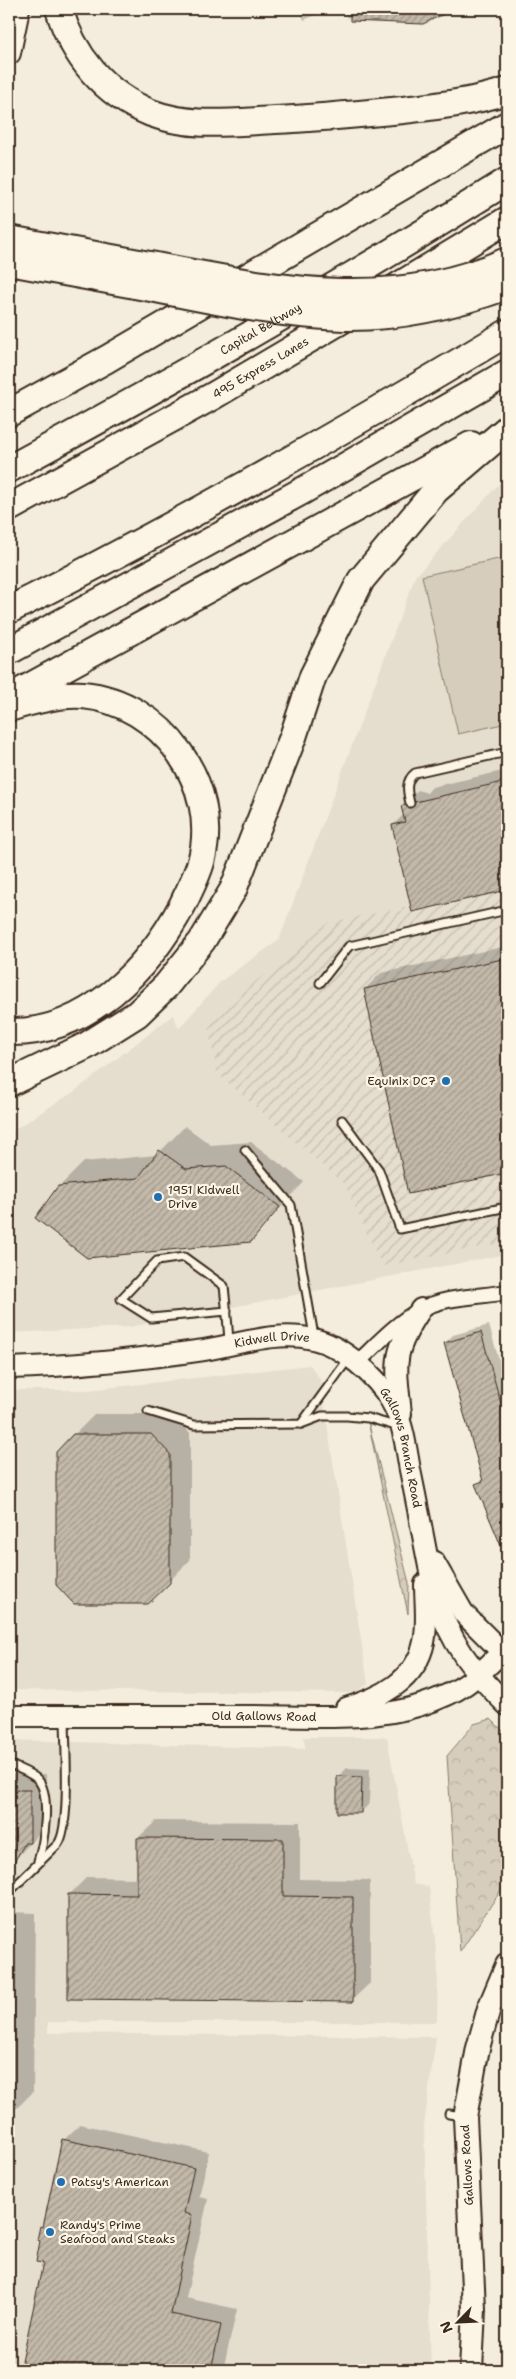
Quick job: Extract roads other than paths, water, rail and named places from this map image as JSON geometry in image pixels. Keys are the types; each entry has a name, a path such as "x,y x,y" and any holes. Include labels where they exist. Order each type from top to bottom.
{"highway":[{"path":"59,9 75,48 89,69 106,86 142,109 185,122 208,123 341,117 440,106 507,91"},
{"path":"9,413 419,179 507,125"},
{"name":"Capital Beltway","path":"9,469 116,411 270,323 507,181"},
{"name":"495 Express Lanes","path":"9,508 213,396 507,220"},
{"path":"9,239 268,310 346,317 391,314 434,308 474,298 507,286"},
{"path":"9,262 346,294 388,292 429,286 467,276 507,261"},
{"path":"9,610 212,504 388,405 507,333"},
{"path":"9,651 304,490 507,373"},
{"path":"9,698 507,427"},
{"path":"9,1083 86,1046 138,1014 166,986 202,942 233,890 294,737 314,676 362,580 436,490 507,427"},
{"path":"9,708 55,697 82,695 114,701 149,719 180,752 200,792 205,831 201,862 170,927 154,951 120,987 89,1010 48,1027 23,1033 9,1032"}],"main road":[{"path":"9,54 18,9"},
{"name":"Gallows Road","path":"471,2370 474,2309 457,2116 489,2008 507,1965"}],"street":[{"path":"353,1361 398,1324 420,1310 437,1303 507,1294"},
{"path":"402,1428 397,1356 406,1331 420,1310"},
{"name":"Kidwell Drive","path":"9,1368 91,1364 229,1345 269,1337 292,1336 314,1339 353,1361"},
{"name":"Gallows Branch Road","path":"353,1361 381,1386 392,1402 402,1428 424,1545 440,1612 459,1650 478,1676 507,1704"},
{"path":"324,1715 358,1704 392,1689 409,1675 418,1660 425,1635 424,1545"},
{"name":"Gallows Branch Road","path":"424,1545 464,1614 505,1655"},
{"name":"Old Gallows Road","path":"9,1716 324,1715 391,1712 418,1706 465,1687 505,1655"}],"lane":[{"path":"410,803 407,789 411,776 415,773 507,752"},
{"path":"320,983 349,946 507,910"},
{"path":"342,1120 379,1170 400,1229 507,1207"},
{"path":"245,1150 291,1205 314,1339"},
{"path":"226,1311 151,1318 121,1299 157,1261 184,1258 224,1286 229,1345"},
{"path":"301,1424 353,1361"},
{"path":"148,1411 194,1425 301,1424 322,1416 346,1416 368,1418 402,1428"},
{"path":"9,1892 58,1844 63,1833 65,1716"},
{"path":"9,1764 34,1777 43,1792 43,1841 37,1864"}],"place":[{"name":"Equinix DC7","path":"446,1081"},
{"name":"1951 Kidwell Drive","path":"158,1197"},
{"name":"Patsy's American","path":"61,2182"},
{"name":"Randy's Prime Seafood and Steaks","path":"50,2232"}]}
